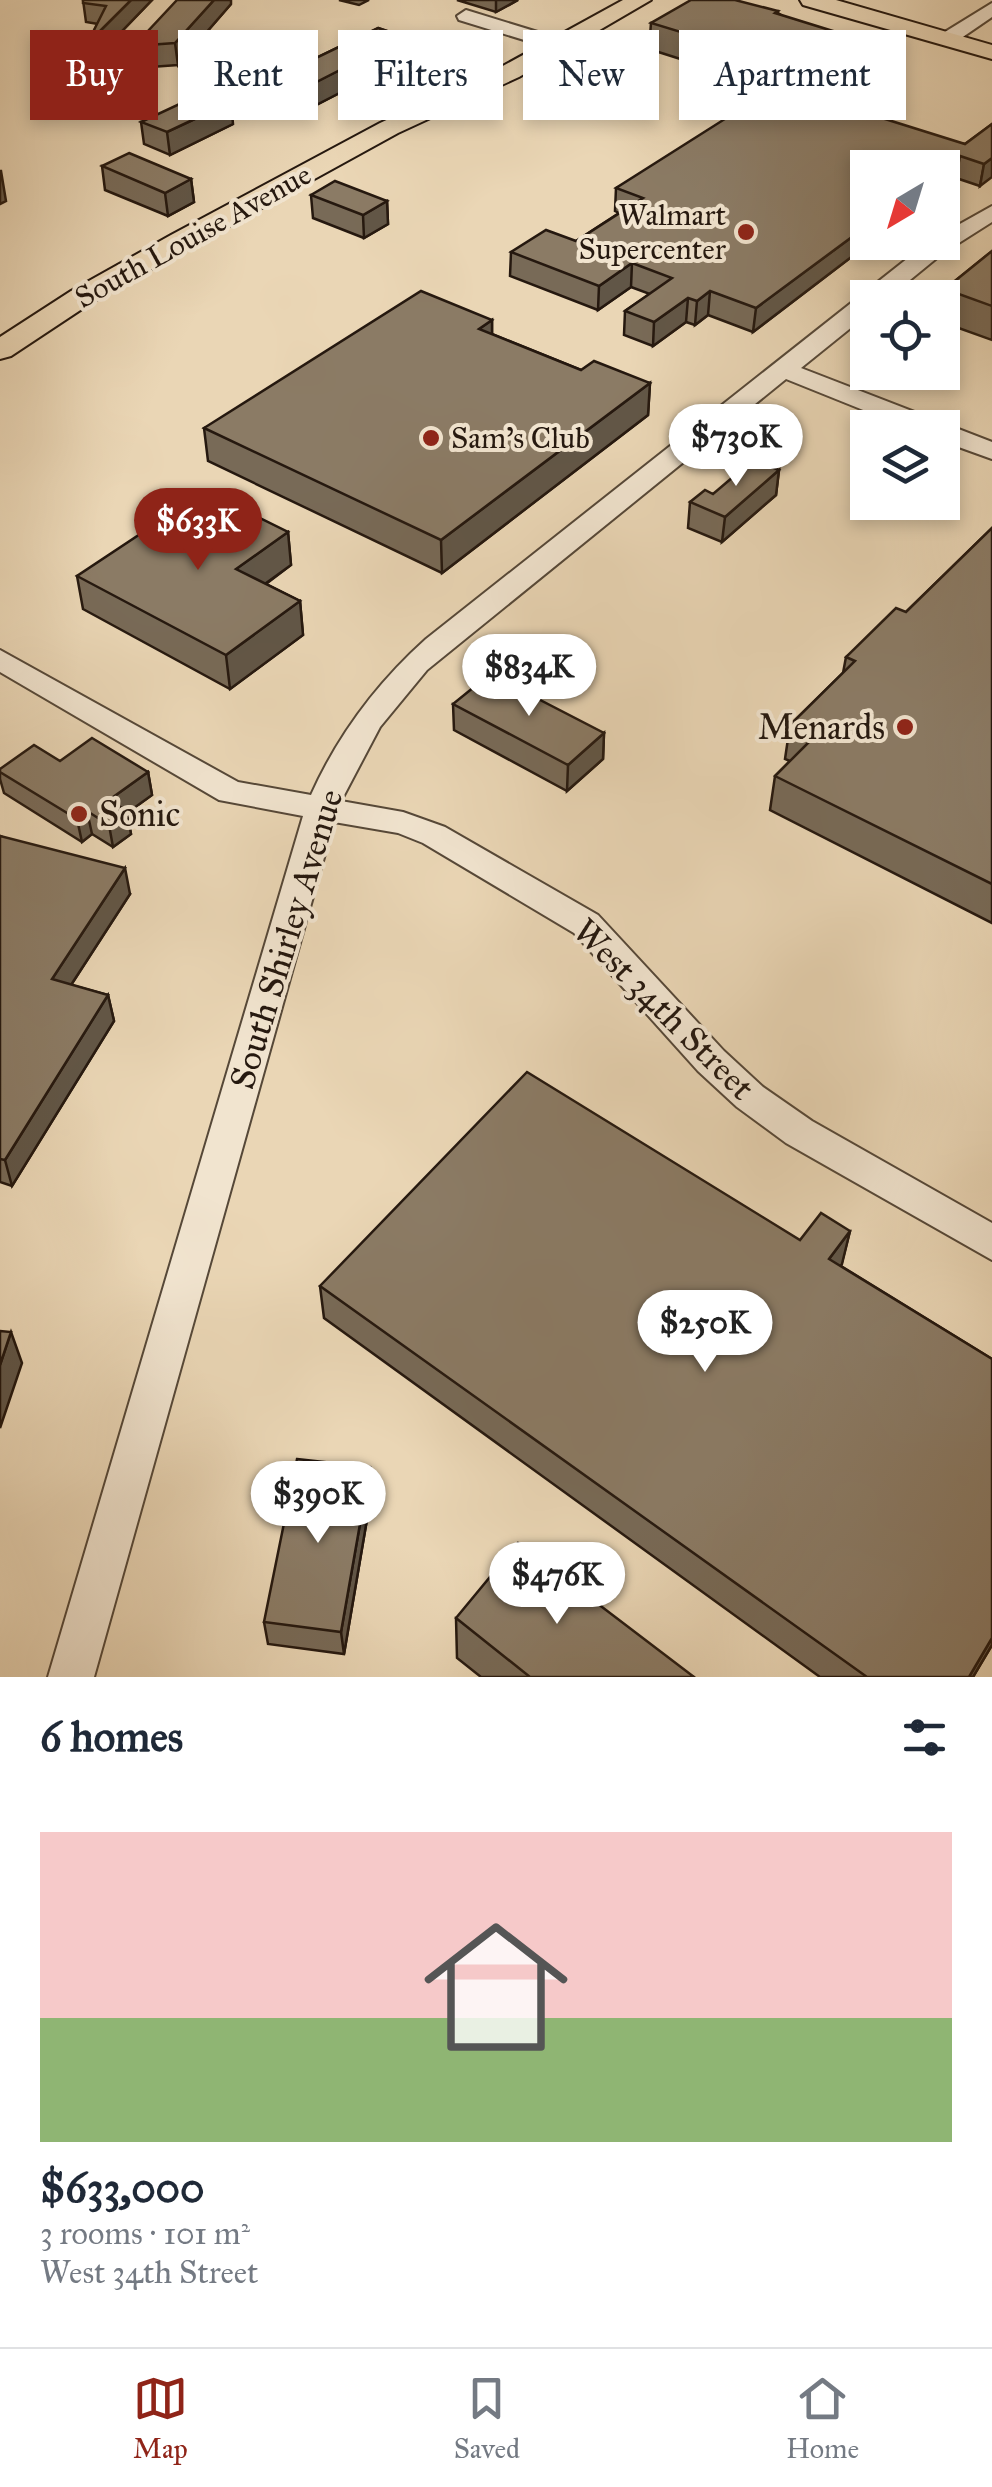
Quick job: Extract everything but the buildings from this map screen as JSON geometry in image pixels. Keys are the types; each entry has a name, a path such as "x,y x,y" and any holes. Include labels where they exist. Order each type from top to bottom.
{"main road":[{"name":"South Louise Avenue","path":"566,30 608,0"},
{"name":"South Louise Avenue","path":"575,30 640,0"},
{"path":"811,0 992,52"},
{"name":"South Louise Avenue","path":"0,350 107,282 390,128 433,110 523,57"}],"street":[{"path":"956,41 992,8"},
{"path":"466,16 523,34"},
{"path":"956,41 992,25"},
{"name":"South Shirley Avenue","path":"895,280 935,248 992,213"},
{"name":"South Shirley Avenue","path":"71,1677 322,807 362,725 407,670 850,316"},
{"path":"782,370 885,410"},
{"path":"960,439 992,451"},
{"name":"West 34th Street","path":"0,658 230,792 403,823 434,835 570,914 625,961 711,1061 750,1096 798,1132 992,1244"}],"place":[{"name":"Walmart Supercenter","path":"746,232"},
{"name":"Sam's Club","path":"431,438"},
{"name":"Menards","path":"905,727"},
{"name":"Sonic","path":"79,814"}]}
